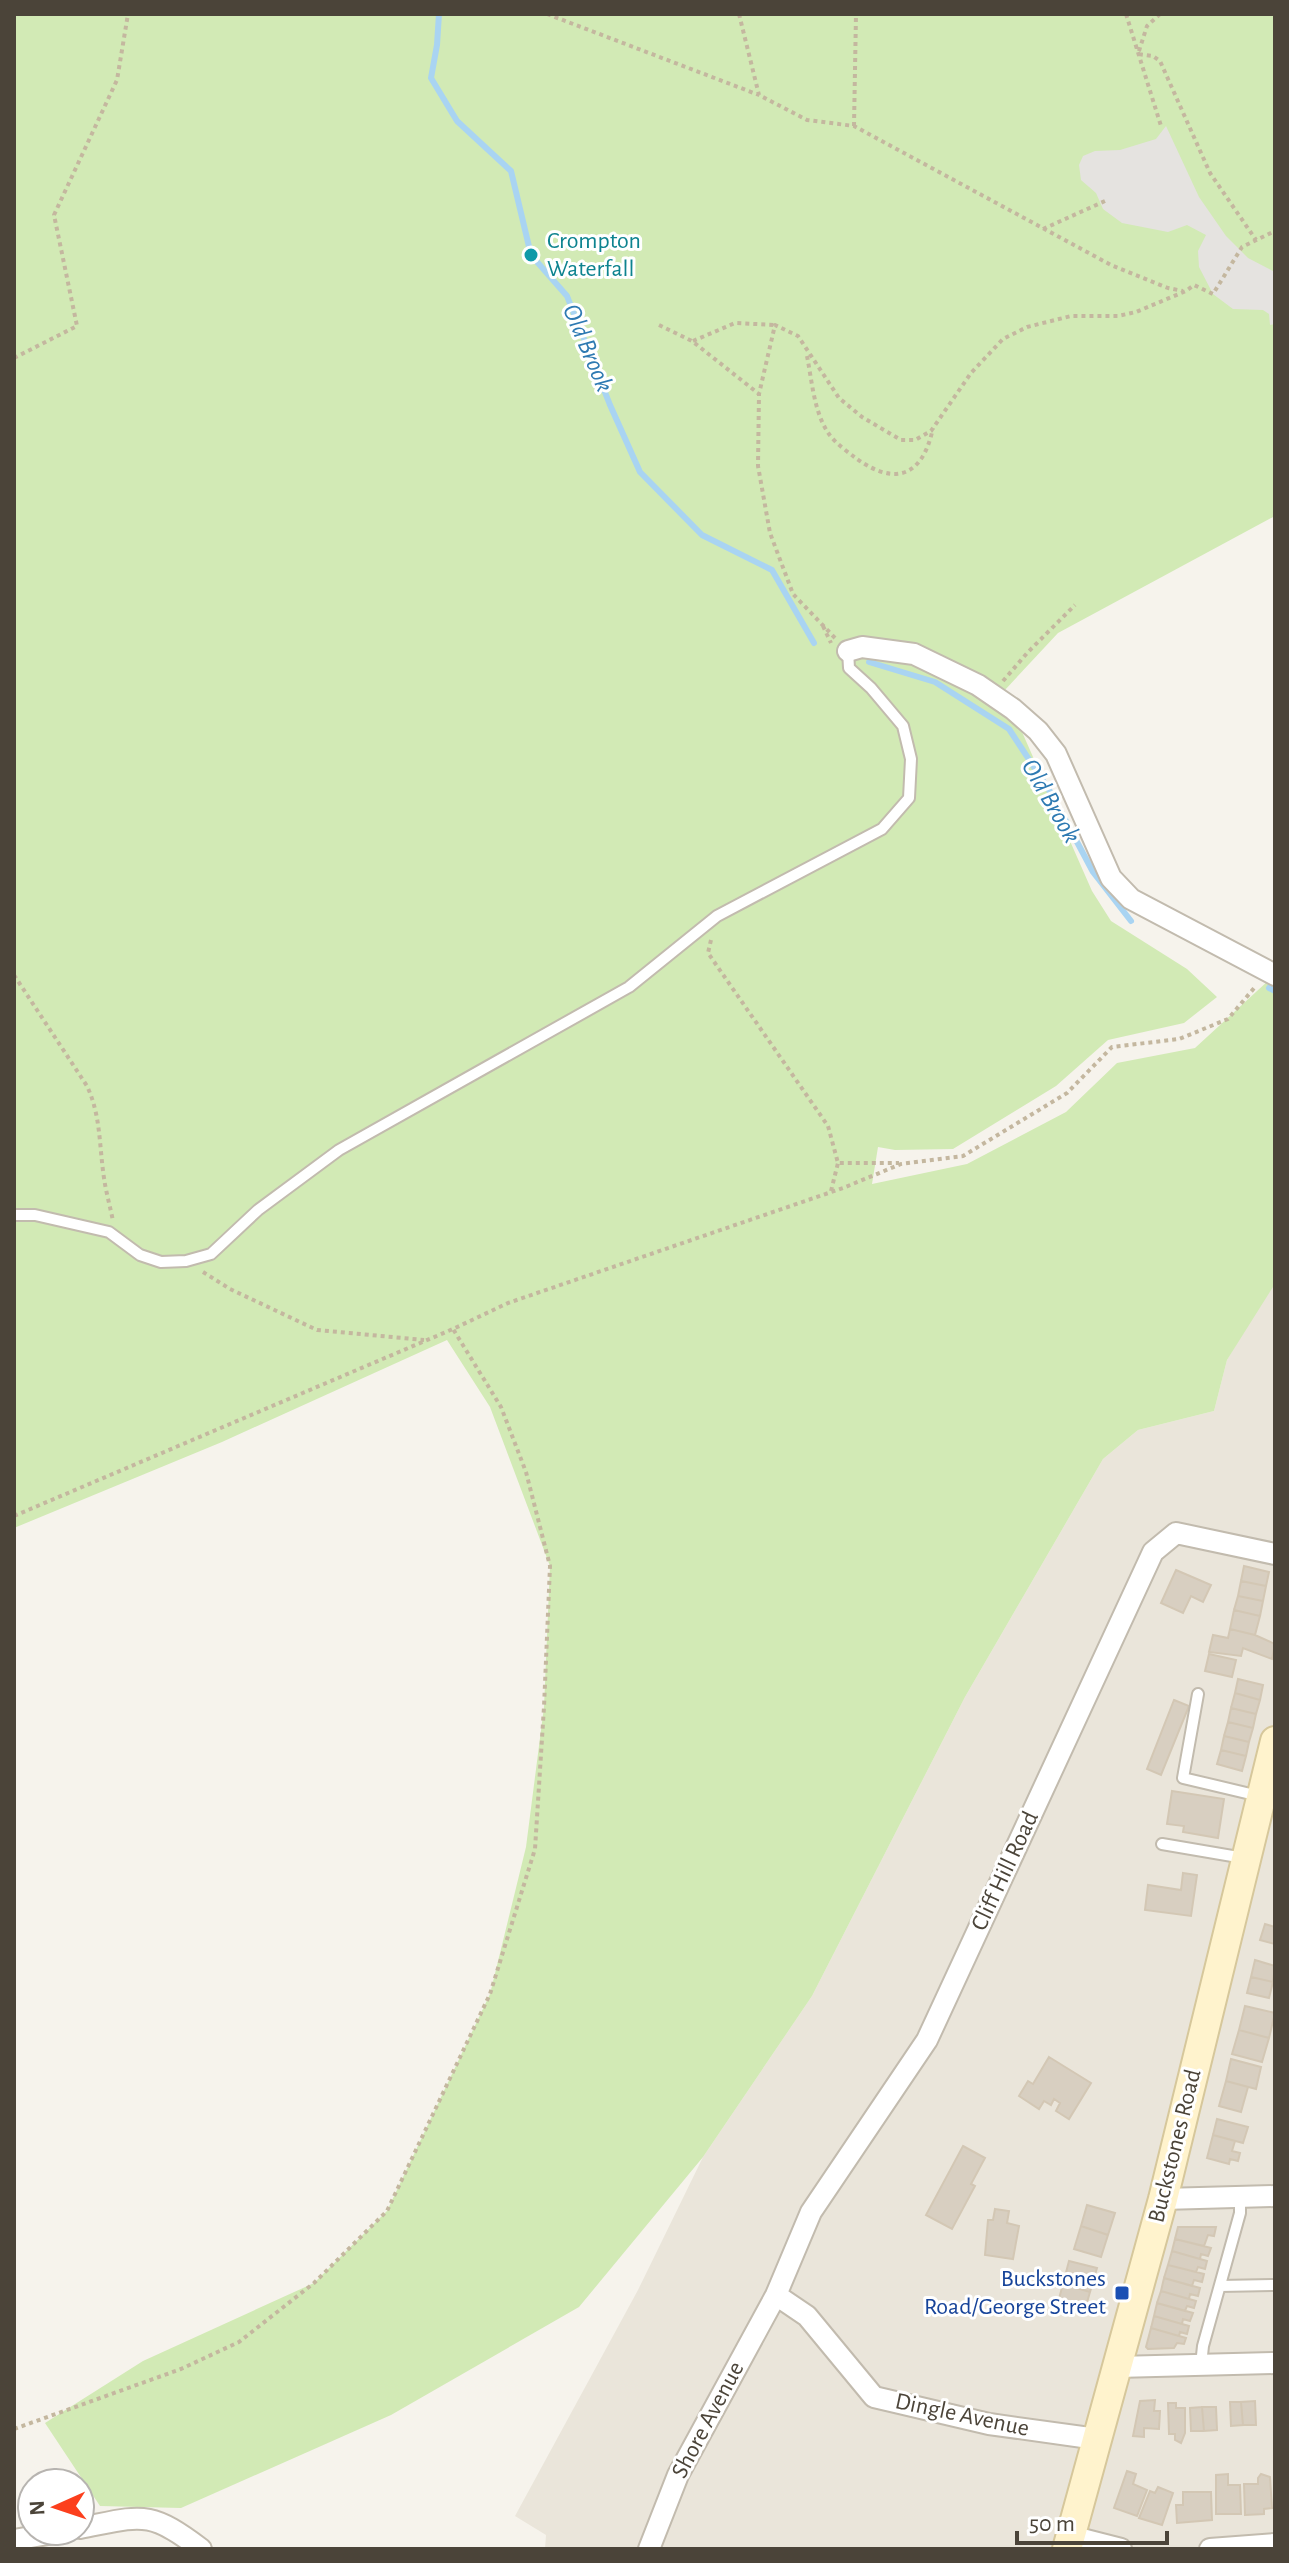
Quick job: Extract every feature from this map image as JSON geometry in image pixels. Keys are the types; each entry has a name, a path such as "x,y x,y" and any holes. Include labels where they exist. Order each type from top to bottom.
{"main road":[{"name":"Buckstones Road","path":"1068,2543 1163,2199 1275,1741"}],"street":[{"path":"848,651 862,647 914,654 978,685 1013,709 1038,731 1056,754 1111,878 1131,899 1271,974"},
{"name":"Cliff Hill Road","path":"776,2295 811,2212 927,2040 1153,1552 1176,1533 1275,1554"},
{"path":"1163,2199 1275,2196"},
{"name":"Dingle Avenue","path":"776,2295 807,2316 874,2397 989,2424 1097,2439"},
{"name":"Shore Avenue","path":"649,2549 678,2475 776,2295"},
{"path":"1117,2367 1275,2363"},
{"path":"96,2525 131,2518 153,2519 171,2526 201,2549"},
{"path":"1068,2543 1121,2549"},
{"path":"1210,2549 1275,2544"}],"lane":[{"path":"14,1215 35,1215 112,1235 140,1255 161,1262 186,1261 211,1254 258,1210 339,1150 629,987 717,916 882,829 909,798 911,759 903,726 871,688 849,668 848,651"},
{"path":"1198,1694 1183,1778 1261,1796"},
{"path":"1162,1844 1245,1858"},
{"path":"1201,2365 1240,2213 1240,2197"},
{"path":"1220,2286 1275,2285"}],"path":[{"path":"14,358 77,326 54,215 117,80 128,14"},
{"path":"547,14 759,95 807,120 854,126 1111,265 1168,288 1186,291"},
{"path":"739,14 759,95"},
{"path":"854,126 856,14"},
{"path":"1126,14 1161,126"},
{"path":"1138,54 1147,26 1160,14"},
{"path":"1138,54 1153,56 1160,61 1210,173 1256,240"},
{"path":"1043,229 1105,201"},
{"path":"692,341 735,323 775,325 798,336 833,391 862,417 901,440 915,440 933,427 971,373 1003,339 1027,327 1071,316 1118,316 1136,312 1194,285 1213,294 1242,247 1275,231"},
{"path":"659,325 692,341 759,394"},
{"path":"775,325 759,394 758,466 770,533 793,594 848,651"},
{"path":"806,350 820,417 829,436 870,468 897,475 909,472 921,461 929,446 933,427"},
{"path":"1004,681 1075,605"},
{"path":"717,916 708,953 828,1126 838,1163 831,1192"},
{"path":"838,1163 901,1164 963,1156 1067,1093 1112,1047 1179,1039 1228,1019 1271,974"},
{"path":"14,975 95,1103 101,1136 103,1177 114,1223 112,1235"},
{"path":"14,1516 508,1303 831,1192 901,1164"},
{"path":"186,1261 230,1289 317,1330 427,1340"},
{"path":"14,2429 181,2369 239,2342 314,2283 387,2211 490,1994 535,1849 550,1566 526,1472 501,1407 453,1329"}],"shaded area":[{"path":"1166,126 1199,197 1226,236 1248,258 1275,272 1275,324 1270,325 1269,314 1263,310 1233,309 1213,294 1199,267 1198,251 1206,235 1187,225 1168,232 1122,223 1103,209 1096,193 1081,180 1079,165 1083,156 1095,151 1120,150 1156,139"},
{"path":"1275,1279 1275,2549 545,2549 546,2535 515,2516 638,2290 703,2157 812,1996 965,1697 1103,1459 1138,1430 1214,1411 1227,1360"}],"green space":[{"path":"14,14 1275,14 1275,516 1058,633 1004,691 1092,891 1111,921 1187,969 1217,997 1184,1023 1108,1040 1056,1086 953,1149 895,1150 878,1147 872,1184 967,1164 1066,1112 1117,1063 1195,1048 1269,980 1275,982 1273,1287 1227,1360 1214,1411 1138,1430 1103,1459 965,1697 812,1996 703,2157 579,2307 391,2415 181,2508 100,2506 96,2500 96,2467 74,2467 45,2423 143,2361 314,2283 387,2211 490,1994 526,1847 544,1707 550,1566 490,1407 447,1340 222,1442 14,1528"}],"building":[{"path":"1244,1566 1269,1572 1266,1586 1241,1581"},
{"path":"1176,1570 1211,1585 1203,1602 1191,1596 1183,1613 1161,1603"},
{"path":"1241,1581 1266,1586 1263,1601 1238,1596"},
{"path":"1238,1596 1263,1601 1260,1616 1234,1610"},
{"path":"1234,1610 1260,1616 1255,1635 1230,1629"},
{"path":"1230,1629 1275,1644 1272,1659 1243,1648 1241,1656 1209,1652 1213,1635 1228,1638"},
{"path":"1209,1654 1236,1660 1232,1677 1205,1671"},
{"path":"1238,1679 1263,1685 1260,1700 1235,1693"},
{"path":"1235,1693 1260,1700 1256,1714 1231,1708"},
{"path":"1174,1700 1189,1706 1161,1775 1147,1769"},
{"path":"1231,1708 1256,1714 1253,1728 1228,1722"},
{"path":"1228,1722 1253,1728 1249,1742 1224,1736"},
{"path":"1224,1736 1249,1742 1246,1756 1221,1750"},
{"path":"1221,1750 1246,1756 1242,1771 1217,1764"},
{"path":"1172,1791 1224,1799 1218,1838 1183,1832 1184,1826 1167,1824"},
{"path":"1183,1873 1197,1875 1191,1916 1145,1910 1148,1885 1181,1890"},
{"path":"1265,1924 1275,1927 1275,1944 1260,1940"},
{"path":"1255,1960 1275,1966 1273,1982 1251,1977"},
{"path":"1251,1977 1273,1982 1269,1998 1247,1993"},
{"path":"1245,2006 1275,2013 1269,2038 1239,2030"},
{"path":"1239,2030 1269,2038 1262,2062 1232,2054"},
{"path":"1049,2057 1091,2083 1069,2119 1056,2111 1060,2103 1054,2099 1051,2105 1044,2101 1039,2109 1019,2096 1028,2081 1033,2084"},
{"path":"1231,2059 1261,2067 1256,2089 1226,2081"},
{"path":"1226,2081 1248,2087 1241,2112 1219,2106"},
{"path":"1217,2119 1248,2127 1243,2143 1213,2135"},
{"path":"1213,2135 1235,2141 1232,2151 1240,2153 1238,2161 1230,2159 1229,2164 1207,2158"},
{"path":"963,2146 985,2158 971,2184 975,2186 952,2229 926,2215"},
{"path":"1087,2205 1115,2213 1108,2235 1081,2226"},
{"path":"995,2209 1009,2211 1007,2223 1019,2226 1013,2259 985,2255 988,2220 993,2220"},
{"path":"1081,2226 1108,2235 1101,2257 1074,2249"},
{"path":"1178,2227 1216,2227 1214,2236 1208,2235 1204,2246 1175,2239"},
{"path":"1175,2239 1211,2248 1208,2256 1201,2254 1200,2259 1172,2251"},
{"path":"1172,2251 1207,2261 1205,2269 1198,2267 1196,2272 1168,2265"},
{"path":"1069,2261 1097,2268 1090,2292 1063,2284"},
{"path":"1168,2265 1204,2274 1202,2282 1194,2280 1192,2286 1164,2278"},
{"path":"1164,2278 1200,2288 1198,2296 1190,2294 1189,2299 1161,2291"},
{"path":"1063,2284 1090,2292 1084,2313 1057,2306"},
{"path":"1161,2291 1196,2301 1194,2308 1187,2306 1185,2311 1157,2303"},
{"path":"1157,2303 1193,2313 1190,2321 1183,2319 1182,2324 1154,2316"},
{"path":"1154,2316 1189,2326 1187,2334 1180,2332 1179,2336 1151,2328"},
{"path":"1151,2328 1186,2338 1184,2344 1177,2343 1174,2348 1148,2349"},
{"path":"1155,2400 1154,2411 1160,2411 1159,2429 1144,2428 1144,2437 1133,2436 1140,2401"},
{"path":"1255,2401 1256,2425 1243,2425 1241,2402"},
{"path":"1230,2402 1241,2402 1243,2425 1231,2426"},
{"path":"1168,2403 1176,2403 1176,2408 1185,2408 1185,2433 1181,2443 1175,2440 1175,2434 1169,2434"},
{"path":"1202,2407 1204,2431 1191,2431 1190,2408"},
{"path":"1202,2407 1216,2407 1217,2430 1204,2431"},
{"path":"1127,2471 1136,2474 1133,2484 1147,2490 1137,2516 1114,2508"},
{"path":"1228,2474 1228,2485 1240,2485 1241,2514 1216,2514 1216,2475"},
{"path":"1261,2474 1270,2477 1272,2508 1264,2509 1264,2514 1245,2515 1244,2484 1258,2484"},
{"path":"1158,2487 1173,2493 1162,2525 1139,2518 1150,2491 1155,2493"},
{"path":"1183,2492 1211,2492 1212,2520 1177,2523 1176,2505 1183,2505"}],"waterway":[{"name":"Old Brook","path":"439,14 431,78 457,121 511,171 531,255 567,296 640,472 702,535 772,570 814,643"},
{"name":"Old Brook","path":"869,662 935,682 1009,729 1051,793 1093,872 1131,921"},
{"name":"Old Brook","path":"1269,988 1275,991"}],"place":[{"name":"Crompton Waterfall","path":"531,255"},
{"name":"Buckstones Road/George Street","path":"1122,2293"}]}
